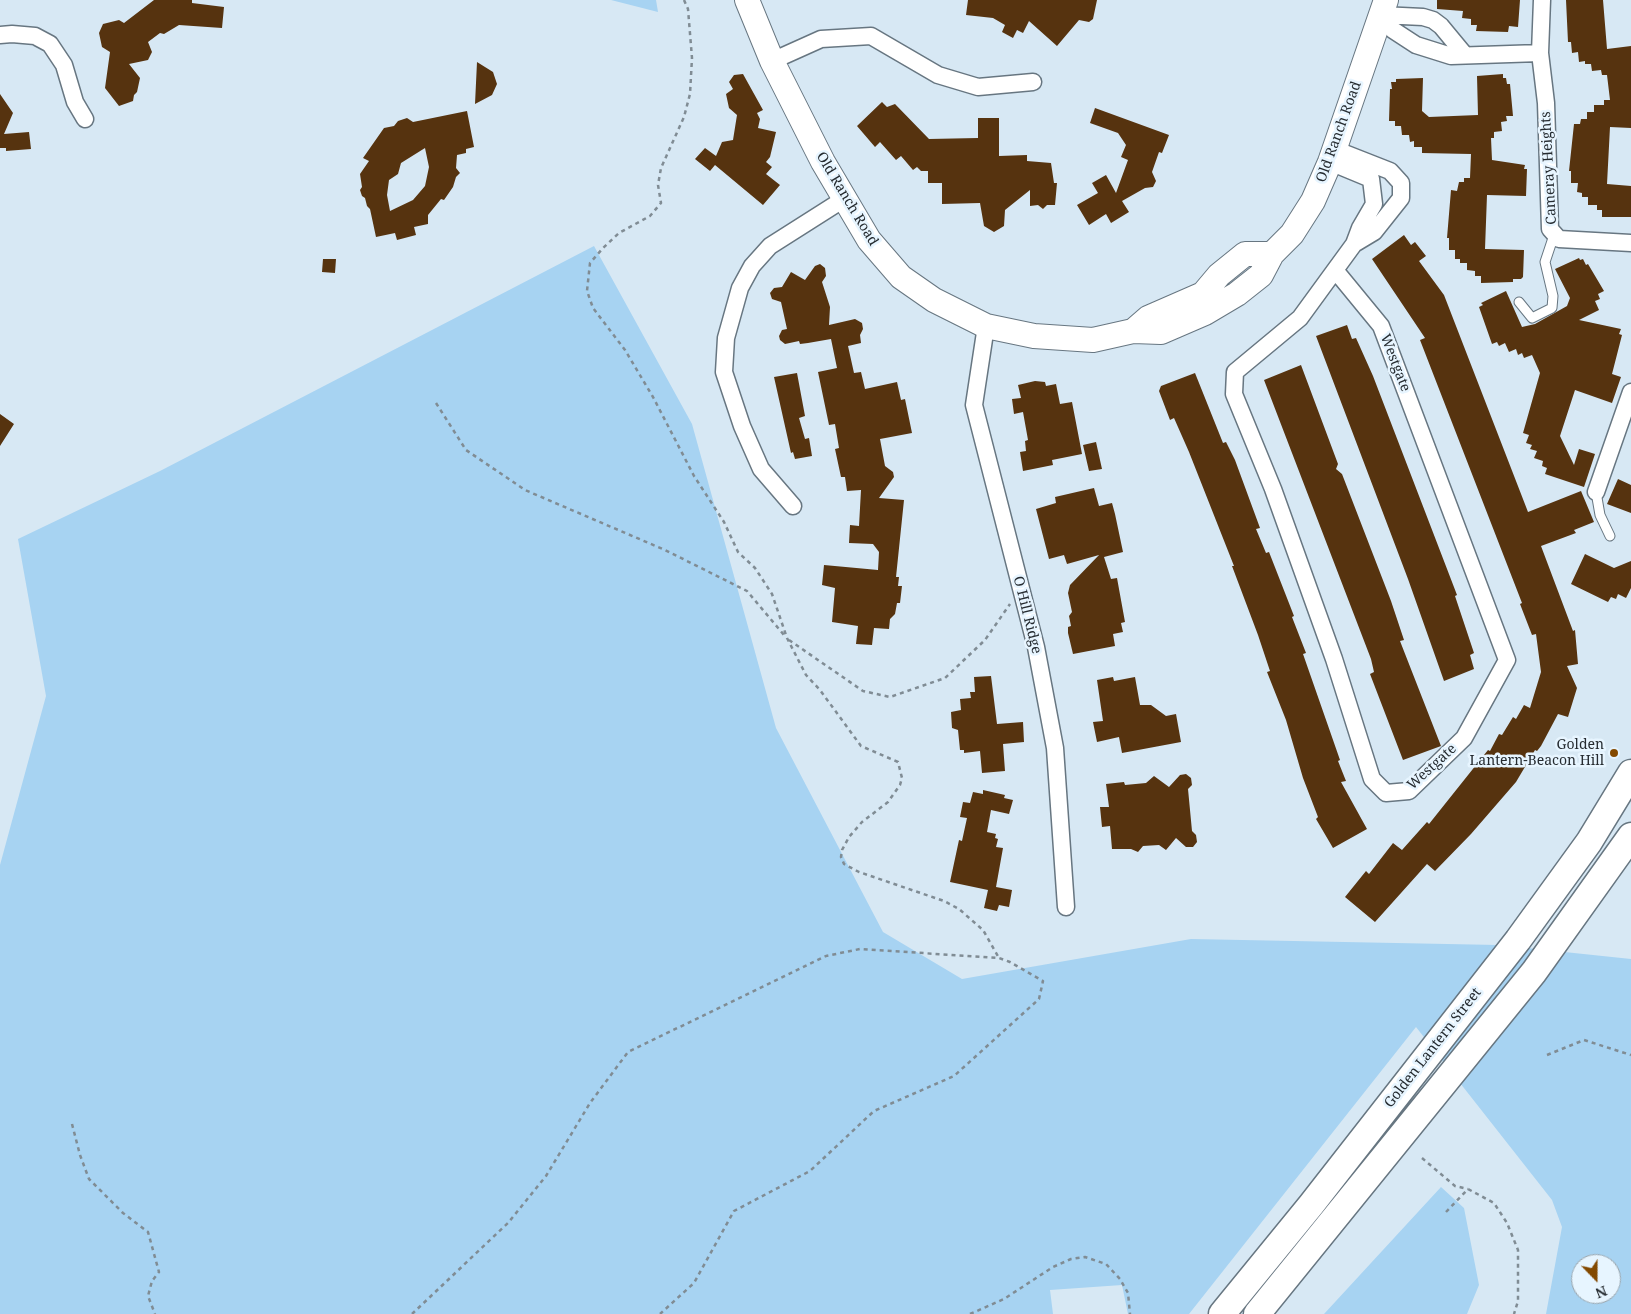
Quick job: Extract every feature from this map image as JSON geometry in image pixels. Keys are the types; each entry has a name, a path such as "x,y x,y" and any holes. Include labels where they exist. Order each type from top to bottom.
{"main road":[{"name":"Golden Lantern Street","path":"1222,1314 1311,1206 1518,940 1589,842 1631,772"},
{"path":"1257,1314 1534,972 1631,836"}],"street":[{"name":"Old Ranch Road","path":"747,0 772,61 844,199 869,240 902,277 934,300 986,326 1034,336 1093,340 1133,331 1148,318 1203,294 1219,275 1246,254 1272,254 1292,234 1313,202 1332,156 1384,8"},
{"name":"Cameray Heights","path":"1542,0 1540,53 1546,111 1548,214 1554,235 1559,240 1631,243"},
{"path":"1384,8 1428,18 1445,31 1465,55"},
{"path":"1384,8 1393,30 1416,45 1438,53 1451,56 1540,53"},
{"path":"1438,53 1445,31"},
{"path":"0,35 35,36 50,44 64,66 75,102 85,119"},
{"path":"772,61 821,39 871,36 938,75 978,88 1033,82"},
{"path":"1332,156 1371,179 1374,204"},
{"name":"Westgate","path":"1332,156 1390,171 1401,183 1401,198 1374,232 1354,244"},
{"path":"793,506 761,469 742,426 724,372 726,338 740,288 752,266 770,246 844,199"},
{"name":"Westgate","path":"1335,270 1381,326 1507,660 1464,738 1409,791 1386,793 1372,780 1328,641 1273,489 1234,394 1235,372 1300,318 1335,270 1354,244 1360,228 1374,204"},
{"name":"O Hill Ridge","path":"986,326 974,405 1036,647 1054,748 1066,907"},
{"path":"1596,492 1631,392"}],"lane":[{"path":"1374,204 1390,212"},
{"path":"1519,302 1532,318 1552,308 1553,296 1544,262 1554,235"},
{"path":"1596,492 1600,515 1610,536"}],"path":[{"path":"684,0 688,9 692,58 690,94 684,117 661,168 658,185 661,203 650,216 619,233 596,255 588,271 587,291 593,308 625,350 653,397 694,476 724,522 738,552 754,568 772,594 786,638 806,675 820,690 861,746 894,758 900,768 900,785 888,802 862,822 844,846 841,857 844,864 859,872 944,901 959,909 983,930 999,958"},
{"path":"436,402 466,450 525,490 665,550 747,591 786,638 863,691 890,697 945,678 985,640 1021,589"},
{"path":"412,1314 508,1222 546,1176 590,1103 628,1052 826,956 860,949 999,958 1010,962 1043,982 1038,998 954,1076 874,1111 810,1171 734,1211 694,1284 660,1314"},
{"path":"1547,1055 1584,1040 1631,1055"},
{"path":"72,1124 80,1155 90,1179 123,1213 148,1232 159,1272 152,1281 148,1296 155,1314"},
{"path":"1422,1158 1455,1186 1468,1189 1494,1202 1507,1223 1518,1250 1518,1301 1514,1314"},
{"path":"1446,1212 1468,1189"},
{"path":"970,1314 1004,1299 1053,1267 1071,1259 1086,1257 1106,1264 1120,1279 1128,1293 1130,1314"}],"shaded area":[{"path":"611,0 656,0 658,12"},
{"path":"594,246 692,424 776,728 883,932 962,979 1191,939 1498,945 1631,959 1631,1314 1546,1314 1562,1227 1552,1200 1416,1027 1189,1314 1128,1314 1122,1285 1050,1290 1053,1314 0,1314 0,865 46,696 18,539 160,471"},
{"path":"1441,1187 1464,1208 1479,1285 1467,1314 1324,1314"}],"building":[{"path":"154,0 192,0 192,3 224,7 222,28 179,25 164,34 160,33 148,42 152,52 148,60 129,64 140,78 133,101 119,106 105,88 110,52 102,47 99,33 103,24 119,20 124,23"},
{"path":"968,0 1097,0 1093,19 1089,22 1079,20 1057,46 1029,21 1023,33 1017,30 1013,38 1002,32 1005,25 993,18 966,15"},
{"path":"1437,0 1520,0 1518,27 1509,26 1508,32 1476,31 1477,25 1471,25 1471,19 1462,18 1463,11 1437,9"},
{"path":"1566,0 1603,0 1607,49 1631,46 1631,128 1610,127 1607,184 1631,186 1631,217 1602,217 1602,210 1597,210 1597,205 1588,205 1588,197 1582,197 1582,193 1577,192 1578,183 1571,183 1571,171 1569,171 1574,124 1580,124 1581,119 1587,119 1587,112 1594,112 1594,105 1604,105 1604,100 1610,100 1607,75 1602,75 1601,70 1592,71 1591,64 1585,64 1585,61 1579,62 1578,52 1572,53 1571,42 1568,42"},
{"path":"477,62 493,72 497,84 492,95 475,104"},
{"path":"743,74 763,110 757,113 760,119 758,128 776,132 770,157 766,162 772,167 766,174 780,185 763,205 715,165 710,171 695,159 705,148 716,156 722,142 733,140 737,115 729,108 726,94 733,89 729,82 734,75"},
{"path":"1503,74 1507,84 1510,84 1513,116 1506,116 1507,121 1501,122 1502,131 1494,132 1494,138 1491,138 1492,160 1525,165 1524,169 1527,169 1526,196 1487,195 1485,249 1524,250 1523,277 1521,279 1513,279 1513,282 1481,283 1481,276 1475,276 1475,271 1467,270 1467,263 1460,263 1460,259 1455,259 1455,250 1449,250 1449,238 1447,238 1451,190 1457,191 1459,182 1464,182 1464,178 1470,178 1471,154 1422,153 1422,147 1414,147 1414,141 1410,142 1409,135 1402,135 1401,126 1395,126 1395,121 1389,121 1390,89 1392,89 1391,82 1396,82 1396,79 1423,78 1422,111 1429,117 1478,115 1477,76"},
{"path":"0,94 13,113 4,134 29,132 31,149 6,151 6,148 0,148"},
{"path":"882,102 887,107 895,104 929,139 978,138 978,118 999,118 999,156 1027,155 1027,161 1051,163 1054,183 1057,183 1055,205 1047,205 1043,209 1038,205 1030,206 1030,190 1005,210 1004,226 994,232 984,226 980,203 942,204 942,183 928,183 928,171 921,171 917,167 913,170 901,156 896,160 880,142 875,147 857,126"},
{"path":"1095,108 1169,135 1162,153 1159,152 1152,172 1156,181 1153,187 1145,188 1122,201 1129,212 1111,223 1106,214 1089,225 1077,205 1098,193 1092,183 1106,175 1116,193 1128,160 1121,157 1126,145 1118,133 1090,123"},
{"path":"467,111 474,147 466,149 466,153 457,155 456,168 460,173 444,200 441,199 428,215 428,224 414,227 416,235 397,240 395,233 376,237 370,209 360,190 362,187 360,174 369,161 363,158 384,128 394,126 398,121 407,118 413,122","holes":["425,148 429,167 425,186 413,200 390,211 387,195 389,180 398,174 401,163"]},
{"path":"1404,235 1411,245 1415,242 1426,256 1419,261 1444,295 1528,512 1581,491 1594,522 1574,530 1576,533 1541,546 1573,631 1575,630 1578,664 1567,666 1577,688 1568,717 1558,714 1541,746 1537,751 1535,750 1516,782 1471,834 1435,871 1427,864 1375,922 1345,897 1366,871 1369,874 1393,843 1402,850 1427,822 1429,824 1488,750 1490,751 1499,734 1502,735 1513,717 1516,719 1524,705 1530,708 1541,672 1536,634 1532,635 1520,604 1522,603 1420,340 1425,338 1372,259"},
{"path":"1579,258 1580,260 1583,259 1586,265 1588,264 1604,291 1598,294 1600,299 1595,301 1599,310 1579,320 1621,329 1619,334 1622,335 1612,374 1621,377 1612,403 1575,390 1560,436 1574,465 1579,449 1595,454 1584,487 1545,474 1547,468 1542,466 1543,461 1534,458 1537,451 1530,449 1532,445 1526,443 1529,435 1523,433 1540,373 1532,355 1524,358 1522,353 1518,355 1516,349 1509,352 1505,343 1499,346 1497,342 1492,344 1479,307 1483,305 1481,303 1506,291 1522,327 1535,324 1567,306 1570,298 1555,269"},
{"path":"323,259 336,259 335,273 322,272"},
{"path":"820,264 825,268 826,276 822,282 830,307 829,325 855,319 862,323 861,343 848,346 854,373 861,372 865,389 897,382 901,400 905,399 912,433 880,439 885,466 893,472 894,477 879,498 904,500 896,577 899,577 898,586 902,586 900,603 897,603 895,614 890,619 889,629 874,628 872,645 856,644 858,626 832,622 835,588 822,585 824,565 878,570 879,552 873,544 849,543 850,525 859,526 861,490 847,491 845,477 841,477 835,449 839,448 835,424 829,425 818,372 837,368 831,339 800,344 799,341 785,344 780,340 779,336 782,330 787,329 781,302 772,299 770,293 774,288 782,287 791,272 805,280 815,266"},
{"path":"1347,325 1352,339 1356,338 1373,376 1457,595 1455,596 1474,653 1470,655 1474,669 1444,681 1408,579 1316,336"},
{"path":"1301,365 1338,464 1336,469 1342,474 1391,601 1404,640 1400,641 1441,746 1403,760 1370,674 1374,672 1371,659 1264,380"},
{"path":"797,373 805,416 799,418 805,439 809,438 812,456 795,459 793,452 791,453 774,377"},
{"path":"1195,373 1223,443 1226,442 1235,460 1260,528 1256,529 1266,553 1269,552 1294,616 1292,617 1306,653 1303,654 1346,781 1341,782 1367,829 1333,848 1316,819 1318,817 1303,778 1286,720 1267,672 1270,671 1232,566 1234,566 1189,452 1174,418 1170,420 1159,391 1161,386"},
{"path":"1035,381 1045,382 1046,386 1056,384 1060,404 1072,402 1082,454 1052,460 1053,465 1023,471 1020,452 1026,451 1025,441 1028,440 1023,412 1014,414 1012,399 1021,398 1018,385"},
{"path":"0,414 14,424 0,446"},
{"path":"1096,442 1102,469 1089,471 1083,445"},
{"path":"1618,479 1631,485 1631,513 1607,504"},
{"path":"1094,488 1099,506 1112,503 1115,514 1123,552 1104,557 1111,579 1117,578 1125,622 1121,623 1123,632 1113,634 1115,646 1073,654 1068,633 1068,627 1071,626 1069,616 1072,612 1068,593 1070,585 1099,555 1067,564 1064,555 1049,559 1036,509 1056,503 1055,497"},
{"path":"1585,554 1614,568 1631,561 1631,588 1626,598 1618,594 1616,599 1611,597 1608,602 1571,584"},
{"path":"991,676 997,724 1023,722 1024,742 1003,744 1005,771 982,773 980,751 964,753 964,750 960,750 958,730 952,728 951,712 961,710 960,699 971,698 970,692 975,692 974,677"},
{"path":"1113,677 1114,681 1135,677 1140,705 1151,705 1166,716 1176,714 1181,742 1122,753 1119,737 1097,742 1093,722 1103,721 1097,680"},
{"path":"1186,774 1191,778 1192,785 1188,789 1192,831 1196,835 1197,842 1193,847 1186,847 1176,838 1166,850 1159,845 1143,846 1138,852 1131,849 1112,849 1110,826 1102,827 1100,807 1109,807 1106,784 1124,782 1125,785 1146,783 1154,776 1169,787 1180,775"},
{"path":"983,790 1005,795 1004,798 1013,800 1009,814 991,810 987,832 996,834 995,838 998,839 996,847 1003,848 996,887 1012,890 1009,907 999,905 997,911 984,908 988,890 950,882 959,840 962,841 967,818 960,817 963,802 970,803 973,792 983,794"}],"place":[{"name":"Golden Lantern-Beacon Hill","path":"1614,753"}]}
